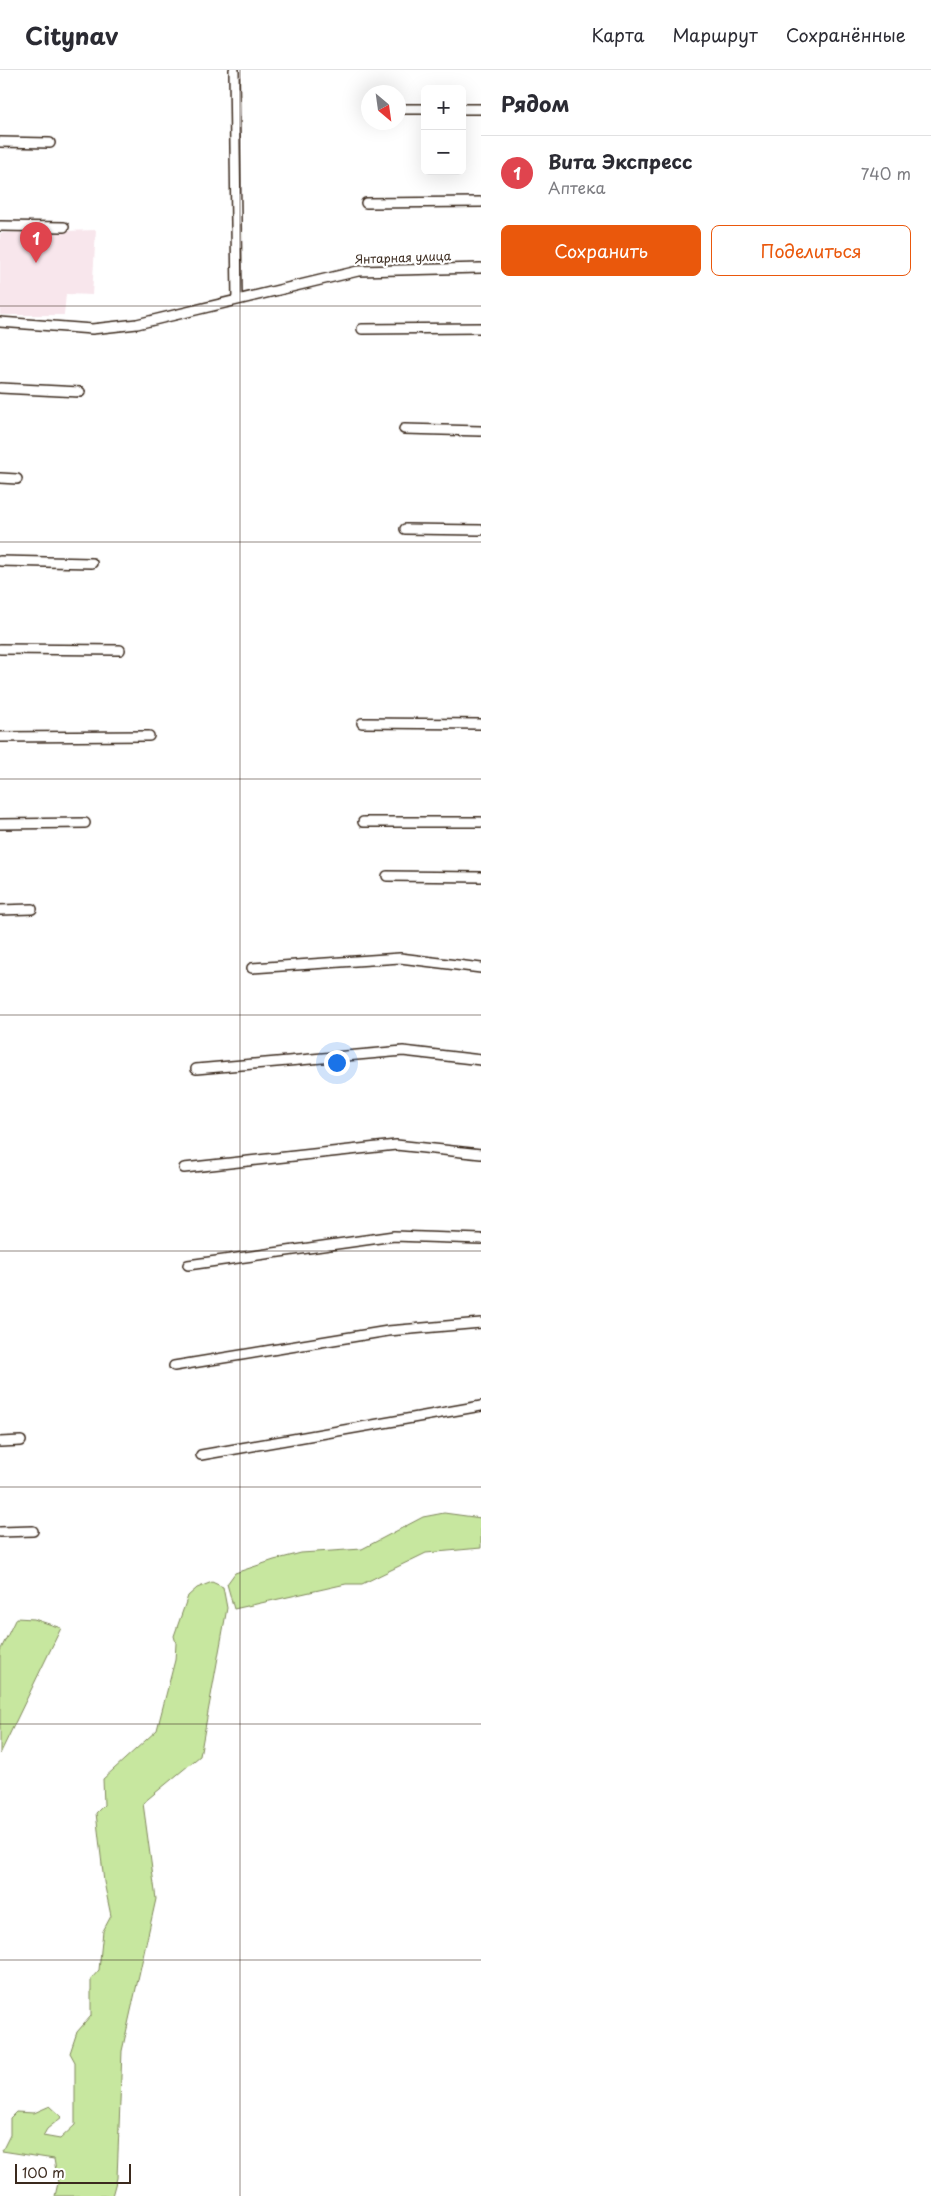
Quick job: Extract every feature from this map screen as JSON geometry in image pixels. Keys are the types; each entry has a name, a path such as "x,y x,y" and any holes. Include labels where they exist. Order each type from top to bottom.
{"street":[{"path":"234,70 237,300"},
{"path":"406,109 421,109"},
{"path":"466,109 481,109"},
{"path":"0,142 50,142"},
{"path":"366,203 481,202"},
{"path":"0,226 64,226"},
{"name":"Янтарная улица","path":"0,322 92,329 137,324 358,271 481,268"},
{"path":"362,329 481,328"},
{"path":"0,388 80,392"},
{"path":"404,429 481,431"},
{"path":"0,478 17,479"},
{"path":"405,529 481,530"},
{"path":"0,561 92,563"},
{"path":"0,649 120,650"},
{"path":"362,723 481,724"},
{"path":"0,737 149,736"},
{"path":"362,822 481,822"},
{"path":"0,824 85,823"},
{"path":"387,876 481,877"},
{"path":"0,910 32,909"},
{"path":"252,968 400,958 481,968"},
{"path":"196,1069 403,1051 481,1060"},
{"path":"184,1168 396,1145 481,1154"},
{"path":"188,1265 394,1236 481,1239"},
{"path":"174,1366 388,1331 481,1323"},
{"path":"201,1455 481,1406"},
{"path":"0,1442 21,1441"},
{"path":"0,1532 33,1531"}],"shaded area":[{"path":"96,230 92,295 66,294 64,315 0,315 0,233"}],"green space":[{"path":"444,1513 481,1518 481,1548 426,1553 362,1584 346,1584 234,1609 227,1584 235,1573 301,1553 362,1549 423,1517"},
{"path":"212,1582 223,1587 227,1608 200,1756 143,1803 156,1899 122,2051 117,2178 112,2196 55,2196 58,2183 54,2159 2,2151 10,2135 10,2118 16,2112 34,2113 50,2106 62,2117 47,2129 43,2136 60,2139 75,2125 75,2062 70,2053 77,2032 91,2016 91,1979 99,1970 103,1931 111,1916 104,1882 96,1813 104,1805 103,1779 157,1730 175,1660 176,1643 174,1636 188,1596 197,1588"},
{"path":"16,1618 34,1619 61,1628 0,1754 0,1651"}],"place":[{"name":"Вита Экспресс","path":"36,263"}]}
